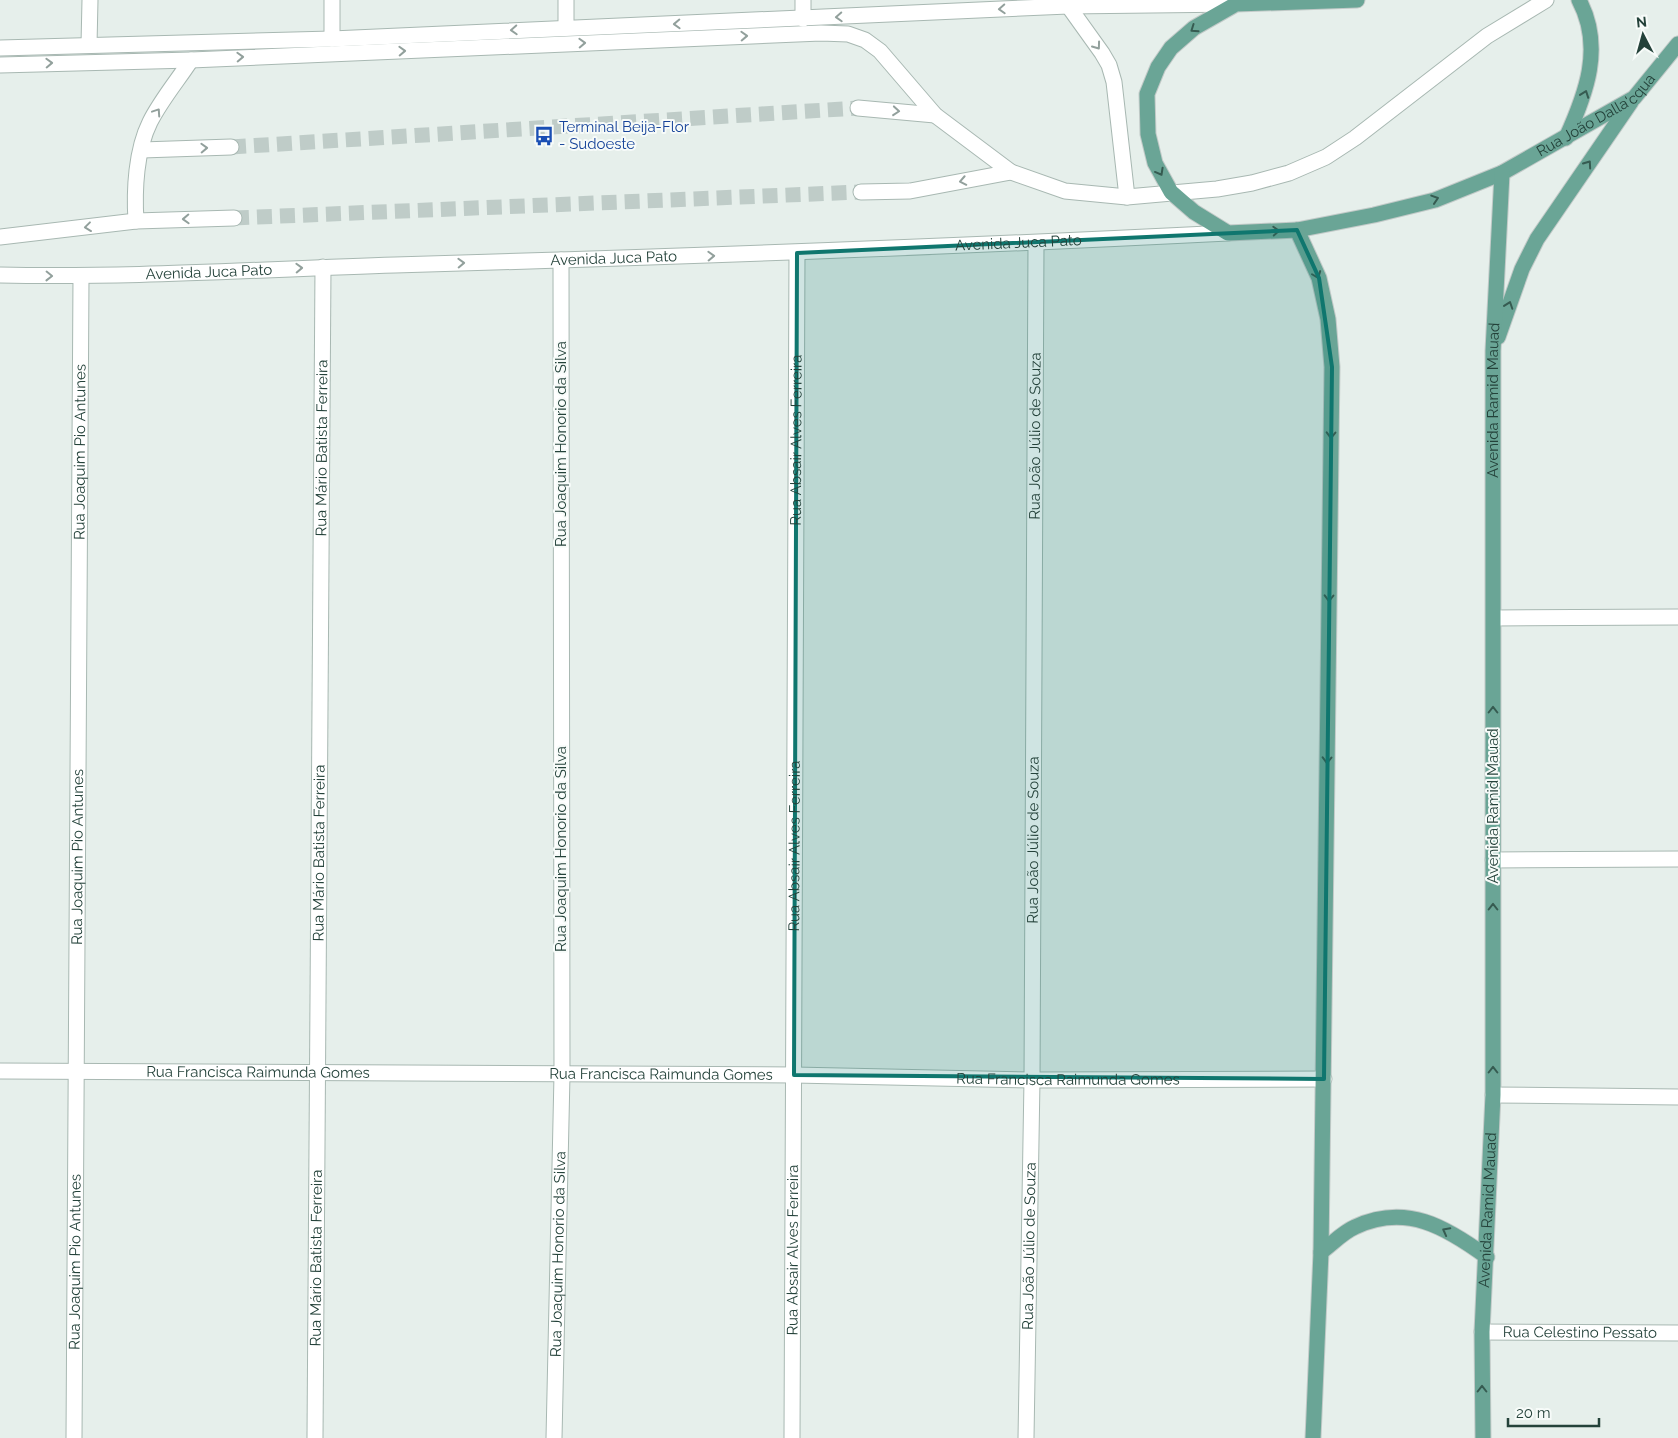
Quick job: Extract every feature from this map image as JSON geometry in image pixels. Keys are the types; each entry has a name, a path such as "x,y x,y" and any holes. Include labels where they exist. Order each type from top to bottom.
{"main road":[{"path":"1228,233 1194,212 1171,192 1155,163 1148,134 1147,94 1158,67 1171,48 1194,28 1236,4 1356,0"},
{"path":"1566,138 1588,86 1592,64 1589,24 1579,0"},
{"name":"Rua João Dalla'cqua","path":"1228,233 1297,230 1374,215 1435,200 1502,173 1634,98 1678,44"},
{"path":"1493,350 1522,269 1537,239 1634,98"},
{"name":"Avenida Ramid Mauad","path":"1483,1438 1482,1332 1487,1257 1493,1095 1493,350 1502,173"},
{"path":"1297,230 1319,278 1328,319 1332,367 1321,1252 1313,1438"},
{"path":"1321,1252 1354,1227 1378,1219 1402,1217 1422,1220 1442,1228 1487,1257"}],"street":[{"path":"89,45 90,0"},
{"path":"332,0 332,38"},
{"path":"566,0 566,28"},
{"path":"803,0 803,19"},
{"path":"0,65 191,60 821,33 848,34 865,40 880,51 935,115 1011,172 1065,191 1127,197 1217,189 1252,183 1289,173 1326,157 1356,138 1488,36 1546,0"},
{"path":"0,48 332,38 803,19 1066,3 1236,4"},
{"path":"1066,3 1109,65 1114,82 1127,197"},
{"path":"136,221 136,187 142,141 151,121 191,60"},
{"path":"858,108 935,115"},
{"path":"142,150 231,147"},
{"path":"861,192 910,191 1011,172"},
{"path":"0,237 136,221 234,218"},
{"name":"Avenida Juca Pato","path":"0,275 81,277 323,267 797,254 1228,233"},
{"name":"Rua João Júlio de Souza","path":"1026,1438 1032,1080 1036,243"},
{"name":"Rua Absair Alves Ferreira","path":"792,1438 797,254"},
{"name":"Rua Joaquim Honorio da Silva","path":"554,1438 562,1074 561,260"},
{"name":"Rua Mário Batista Ferreira","path":"315,1438 323,267"},
{"name":"Rua Joaquim Pio Antunes","path":"74,1438 81,277"},
{"path":"1494,618 1678,617"},
{"path":"1493,860 1678,858"},
{"name":"Rua Francisca Raimunda Gomes","path":"0,1071 77,1073 794,1075 1032,1080 1324,1079"},
{"path":"1493,1095 1678,1097"},
{"name":"Rua Celestino Pessato","path":"1482,1332 1678,1332"}],"highlighted area":[{"path":"1297,230 1319,278 1332,367 1324,1079 794,1075 797,253"}],"tunnel":[{"path":"231,147 858,108"},
{"path":"234,218 861,192"}],"place":[{"name":"Terminal Beija-Flor - Sudoeste","path":"544,136"}]}
